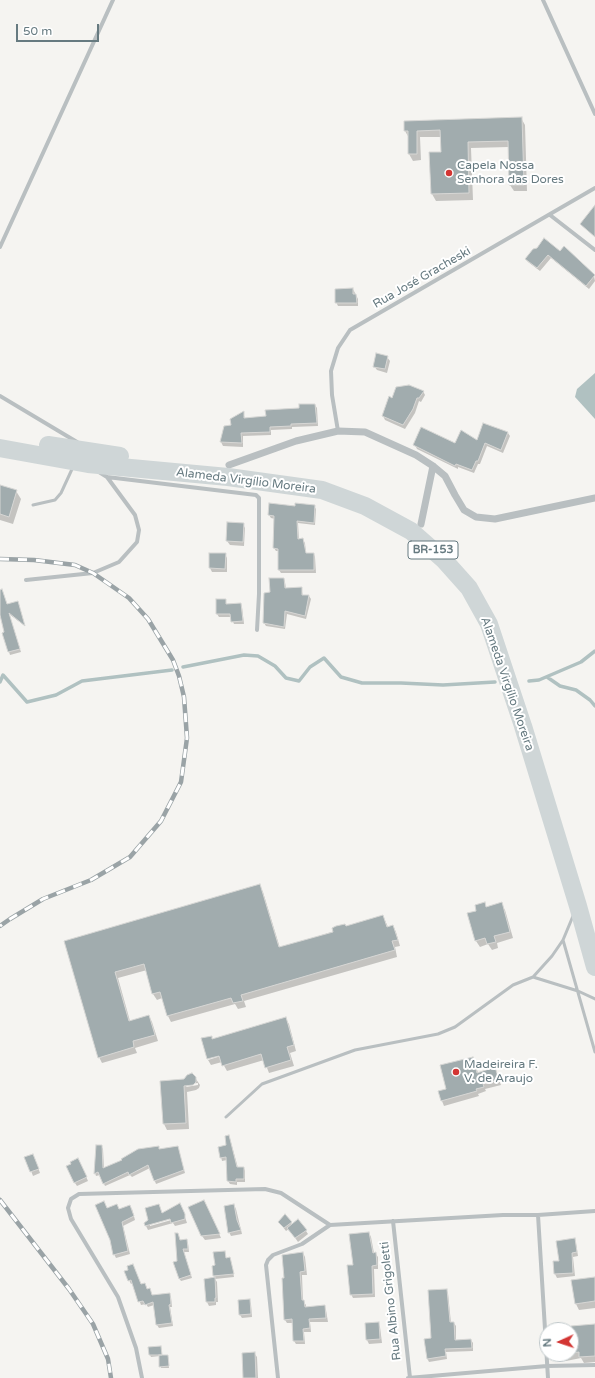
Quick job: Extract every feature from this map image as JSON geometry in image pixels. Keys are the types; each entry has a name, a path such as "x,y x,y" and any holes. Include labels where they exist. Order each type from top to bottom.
{"highway":[{"name":"Alameda Virgílio Moreira","path":"0,436 86,460 111,455 229,465 324,479 370,495 421,524 453,552 479,582 499,619 534,722 595,926"},
{"name":"Alameda Virgílio Moreira","path":"0,448 322,490 365,506 411,531 444,560 469,588 489,624 524,726 595,967"}],"street":[{"path":"0,247 113,0"},
{"path":"543,0 595,114"},
{"name":"Rua José Gracheski","path":"338,431 332,395 332,371 338,348 350,330 595,188"},
{"path":"550,215 595,250"},
{"path":"0,396 107,477 135,515 139,530 137,542 119,562 93,573 26,580"},
{"path":"229,465 296,440 338,431 365,432 416,455 433,466 445,476 464,510 476,517 495,519 595,498"},
{"path":"421,524 433,466"},
{"path":"107,477 256,495 258,498 259,594 257,630"},
{"path":"142,1378 136,1348 118,1297 71,1219 68,1208 71,1199 79,1194 265,1189 281,1193 330,1225"},
{"path":"278,1378 266,1265 268,1260 273,1255 302,1244 330,1225 595,1211"},
{"path":"538,1215 548,1378"},
{"name":"Rua Albino Grigoletti","path":"393,1222 409,1378"},
{"path":"409,1378 547,1366 595,1365"}],"lane":[{"path":"33,506 55,500 86,460"},
{"path":"226,1117 262,1084 354,1050 438,1034 455,1027 512,985 533,978 552,956 563,940 578,906"},
{"path":"563,940 595,1052"},
{"path":"533,978 578,991 595,999"}],"shaded area":[{"path":"595,373 595,419 575,397 577,389"}],"building":[{"path":"522,117 524,185 509,185 508,141 468,142 469,193 431,194 429,152 441,152 440,130 417,131 417,154 408,154 408,131 404,131 404,121"},
{"path":"595,205 595,237 580,224"},
{"path":"544,238 560,251 564,246 595,275 586,286 548,255 537,268 525,259 533,249 537,248"},
{"path":"353,288 353,294 356,294 357,303 335,303 335,289"},
{"path":"376,353 388,356 385,369 373,367"},
{"path":"409,385 424,391 419,398 417,398 413,409 403,425 382,416 389,396 392,398 396,387"},
{"path":"299,404 315,404 317,423 291,424 291,426 270,427 270,432 241,433 242,443 220,442 224,426 231,425 230,419 244,411 244,418 266,416 265,410 299,408"},
{"path":"483,423 508,432 501,450 485,443 478,461 476,461 472,470 456,464 455,466 413,445 421,427 455,443 461,430 477,440"},
{"path":"0,485 17,490 9,517 0,514"},
{"path":"269,503 295,506 295,503 315,505 314,523 297,521 298,539 303,538 306,553 314,553 314,570 278,570 278,549 273,548 274,516 268,515"},
{"path":"227,522 244,523 243,542 226,541"},
{"path":"209,553 226,553 225,569 209,568"},
{"path":"269,578 284,578 285,588 302,587 302,595 309,595 305,616 285,611 284,627 263,623 264,593 270,592"},
{"path":"2,589 7,604 18,601 25,626 9,613 20,649 8,652 2,633 4,632 0,615 0,590"},
{"path":"216,599 226,599 226,604 241,603 243,621 231,622 230,614 216,614"},
{"path":"260,884 279,947 333,932 332,928 336,926 345,924 346,926 383,915 387,927 393,925 398,940 392,941 395,950 241,995 243,1001 233,1003 231,998 167,1016 160,992 152,994 144,964 115,972 129,1021 149,1015 155,1035 133,1041 134,1047 98,1058 64,941"},
{"path":"485,902 486,907 502,902 510,932 494,936 496,942 487,944 485,938 475,941 467,913 476,911 475,905"},
{"path":"286,1017 294,1045 287,1047 291,1060 265,1068 261,1054 222,1066 219,1056 207,1059 201,1038 212,1036 212,1039"},
{"path":"473,1057 477,1073 495,1067 499,1080 483,1084 484,1087 476,1089 477,1091 441,1101 438,1091 446,1089 440,1065"},
{"path":"192,1073 196,1077 196,1082 193,1085 184,1086 186,1123 163,1124 160,1081 184,1079 187,1075"},
{"path":"229,1135 237,1167 244,1167 244,1179 236,1179 236,1182 227,1181 226,1157 220,1158 218,1147 226,1145 225,1136"},
{"path":"96,1145 102,1145 103,1168 122,1160 121,1159 138,1149 159,1146 159,1149 178,1146 184,1170 154,1181 148,1165 129,1175 128,1172 103,1184 98,1172 94,1174"},
{"path":"33,1154 39,1169 30,1172 24,1157"},
{"path":"78,1158 87,1177 74,1183 66,1166"},
{"path":"204,1200 220,1234 201,1236 188,1207"},
{"path":"104,1201 107,1208 117,1204 119,1209 130,1205 134,1216 122,1222 128,1251 113,1255 110,1240 95,1205"},
{"path":"180,1203 185,1214 185,1219 171,1223 170,1219 145,1226 144,1223 148,1220 145,1208 159,1204 162,1213"},
{"path":"234,1204 237,1220 241,1230 228,1233 224,1206"},
{"path":"285,1214 292,1222 284,1228 278,1222"},
{"path":"298,1219 307,1230 295,1238 287,1228"},
{"path":"369,1232 373,1253 376,1252 377,1265 372,1266 373,1294 350,1295 347,1265 353,1265 349,1234"},
{"path":"175,1233 178,1233 180,1240 187,1239 188,1249 183,1249 191,1275 179,1279 173,1262 177,1261"},
{"path":"575,1238 577,1252 572,1253 573,1273 554,1274 553,1261 559,1261 556,1241"},
{"path":"225,1251 226,1258 230,1257 234,1274 213,1276 212,1266 215,1265 213,1252"},
{"path":"303,1252 305,1271 300,1272 302,1300 304,1300 305,1307 325,1305 326,1318 309,1319 310,1328 303,1329 304,1341 293,1341 292,1319 284,1320 282,1278 284,1278 282,1255"},
{"path":"133,1264 141,1284 145,1283 147,1289 150,1288 152,1295 170,1293 171,1304 169,1305 172,1323 156,1325 153,1302 145,1305 143,1301 138,1302 131,1280 128,1281 124,1271 128,1270 127,1266"},
{"path":"215,1277 215,1302 206,1302 204,1279"},
{"path":"595,1277 595,1301 575,1304 571,1280"},
{"path":"447,1289 450,1322 454,1322 455,1340 471,1339 472,1348 445,1349 446,1356 427,1359 424,1339 431,1338 428,1290"},
{"path":"250,1299 251,1314 239,1315 238,1300"},
{"path":"379,1322 380,1339 366,1340 365,1323"},
{"path":"595,1324 595,1356 579,1357 579,1325"},
{"path":"161,1346 162,1355 149,1355 148,1347"},
{"path":"255,1352 256,1378 243,1378 242,1353"},
{"path":"159,1355 168,1355 169,1366 159,1367"}],"waterway":[{"path":"529,681 539,680 581,662 595,651"},
{"path":"183,667 244,655 258,656 275,666 286,678 299,681 310,667 324,658 341,677 362,683 443,685 495,682"},
{"path":"0,682 3,675 27,702 56,695 82,681 172,670"},
{"path":"547,677 560,686 576,690 590,700 595,706"}],"railway":[{"path":"0,559 34,560 75,565 93,573 129,598 148,619 173,660 184,697 187,738 181,782 161,821 130,857 91,880 43,899 0,926"},
{"path":"0,1200 69,1289 93,1324 108,1359 111,1378"}],"place":[{"name":"Capela Nossa Senhora das Dores","path":"449,173"},
{"name":"Madeireira F. V. de Araujo","path":"456,1072"}]}
